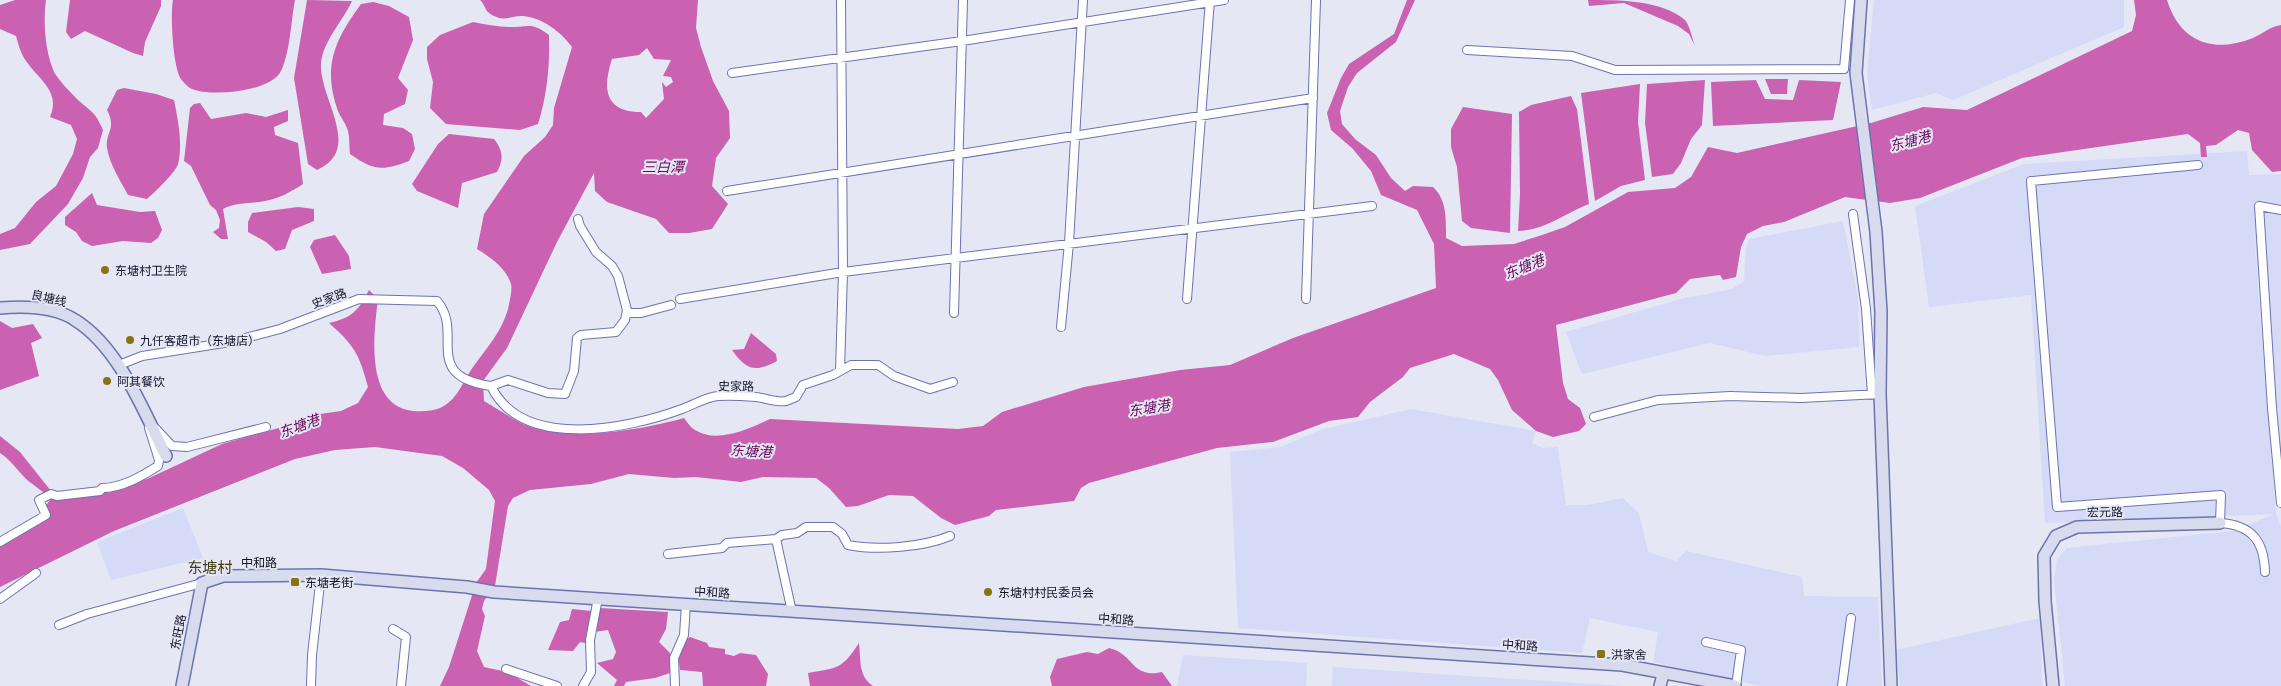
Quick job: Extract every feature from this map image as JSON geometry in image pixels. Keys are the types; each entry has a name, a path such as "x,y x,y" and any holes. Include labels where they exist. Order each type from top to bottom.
{"street":[{"path":"840,371 843,272 841,0"},
{"path":"954,313 963,0"},
{"path":"1061,327 1069,244 1083,0"},
{"path":"732,72 962,41 1224,0"},
{"path":"1306,300 1316,0"},
{"path":"1467,50 1572,56 1615,70 1844,70 1850,0"},
{"path":"1861,0 1856,73 1876,232 1881,312 1876,395"},
{"path":"1187,299 1210,1"},
{"path":"727,191 1313,98"},
{"path":"2198,165 2031,181 2056,507 2220,495 2220,523 2238,525 2256,537 2265,563 2265,572"},
{"path":"680,299 843,272 1372,206"},
{"path":"2281,210 2259,206 2272,408 2281,502"},
{"path":"1853,214 1876,395 1891,686"},
{"path":"578,219 580,226 596,252 612,266 618,276 627,313 641,313 671,305"},
{"name":"史家路","path":"119,365 142,356 230,342 280,329 359,299 424,300 437,301 445,310 448,361 456,374 491,386 508,380 548,393 565,394 574,371 577,338 581,335 616,332 625,320 627,313"},
{"name":"良塘线","path":"0,308 22,306 60,312 76,320 119,365 166,456"},
{"name":"史家路","path":"491,386 498,400 524,419 556,429 595,429 682,409 716,396 786,401 796,397 803,385 851,365 878,365 894,376 930,389 953,382"},
{"path":"1594,417 1658,400 1730,396 1801,398 1876,395"},
{"path":"148,421 172,446 187,447 266,427"},
{"path":"0,542 46,515 39,500 51,494 57,496 100,491 102,488 110,488 134,480 158,466 159,460 150,436 148,421"},
{"name":"宏元路","path":"2054,686 2044,600 2044,556 2056,536 2077,527 2220,523"},
{"path":"668,554 722,548 727,543 776,539 782,535 797,533 806,527 834,527 842,534 848,545 861,548 930,544 950,536"},
{"path":"776,539 792,612"},
{"path":"0,599 36,573"},
{"path":"311,686 312,655 321,575"},
{"name":"中和路","path":"59,625 87,614 223,576 321,575 467,587 494,592 1622,665 1735,686"},
{"name":"东旺路","path":"182,686 202,583"},
{"path":"583,686 591,672 590,640 598,598"},
{"path":"675,686 674,658 684,635 686,604"},
{"path":"1842,686 1851,618"},
{"path":"393,630 406,637 401,686"},
{"path":"1706,642 1741,650 1735,686"},
{"path":"506,669 557,686"},
{"path":"1660,686 1663,674"}],"shaded area":[{"path":"1874,0 2124,0 2124,27 1953,100 1936,93 1872,110 1867,75"},
{"path":"2247,151 2249,175 2281,174 2281,503 2253,221 2276,513 2281,527 2281,686 2065,686 2054,579 2057,559 2067,548 2233,531 2274,514 2045,523 2031,295 1929,307 1915,206 2024,164"},
{"path":"1843,221 1858,298 1859,347 1765,356 1710,343 1582,374 1566,332 1681,299 1732,289 1744,281 1746,248 1749,239"},
{"path":"1411,409 1536,431 1532,443 1543,448 1558,447 1566,505 1588,505 1623,498 1639,513 1648,552 1676,561 1686,551 1802,577 1804,596 1878,597 1882,686 1760,686 1653,662 1658,632 1590,618 1582,653 1238,628 1230,452 1281,447 1320,430"},
{"path":"183,508 203,558 111,580 97,542"},
{"path":"2040,618 2042,686 1900,686 1896,650"},
{"path":"1183,655 1307,663 1306,686 1177,686"},
{"path":"1333,667 1623,686 1332,686"}],"water":[{"path":"15,0 46,0 46,36 54,72 69,91 93,113 103,130 98,148 90,157 83,178 68,204 30,244 0,250 0,234 15,228 36,202 56,186 73,154 77,139 71,125 50,117 53,108 51,93 24,58 16,36 0,29 0,5"},
{"path":"70,0 161,0 161,6 145,42 143,56 85,31 71,39 66,32"},
{"path":"173,0 295,0 288,46 281,71 266,84 240,91 213,93 186,85 178,73 174,53 172,28"},
{"path":"307,0 352,1 325,47 321,63 322,77 336,122 338,136 337,149 331,161 317,170 308,164 294,78"},
{"path":"698,0 696,28 701,47 713,81 729,111 730,138 716,158 712,186 728,204 712,229 689,233 669,233 656,219 607,202 595,191 594,173 557,242 507,348 483,381 484,401 528,426 545,431 564,433 606,433 648,427 684,418 695,430 713,436 743,431 770,419 958,429 983,426 1002,412 1084,387 1180,370 1230,365 1293,338 1436,288 1434,244 1417,210 1381,195 1371,171 1352,148 1331,130 1327,113 1341,78 1349,64 1394,34 1407,0 1415,0 1396,42 1357,73 1348,87 1340,111 1342,124 1355,139 1376,155 1391,178 1405,191 1413,186 1433,187 1438,192 1446,217 1446,238 1462,246 1514,244 1565,227 1628,192 1675,188 1691,177 1708,147 1737,153 1871,123 1923,107 1967,110 2132,31 2136,15 2134,0 2167,0 2180,26 2189,35 2200,41 2212,44 2238,43 2281,25 2281,171 2272,172 2252,150 2249,133 2238,130 2216,145 2206,146 2207,157 2201,157 2200,143 2188,134 2022,158 1920,198 1890,203 1845,197 1784,222 1763,226 1747,234 1741,247 1736,277 1723,280 1720,275 1690,279 1676,293 1556,325 1563,383 1568,399 1580,408 1586,424 1579,431 1553,437 1536,431 1512,410 1498,380 1490,369 1454,354 1410,368 1403,377 1370,402 1358,417 1329,421 1273,442 1217,448 1089,483 1081,488 1074,501 996,510 989,516 955,525 941,518 913,496 889,495 858,506 846,507 829,488 816,478 763,477 741,482 696,477 674,478 629,474 591,484 530,490 513,498 508,506 495,586 484,601 482,609 485,616 477,651 484,667 507,672 531,686 440,686 449,667 476,583 486,569 495,501 489,490 463,468 442,456 375,447 335,450 295,459 114,531 0,587 0,543 33,522 50,500 0,453 0,436 20,452 55,496 59,492 104,491 147,479 222,444 282,427 313,415 341,411 358,403 368,387 355,351 345,338 329,323 344,319 354,312 362,303 369,290 378,299 374,346 375,363 378,379 384,393 394,403 407,410 415,411 428,411 440,408 454,397 500,328 508,309 511,295 509,278 492,259 477,249 484,214 524,156 545,137 553,125 554,108 572,47 563,36 544,23 523,16 499,18 489,13 481,1","holes":["647,48 654,59 671,60 663,76 671,77 673,82 666,87 662,82 664,99 646,118 641,112 629,111 613,103 607,89 612,59 639,55"]},
{"path":"1588,0 1640,2 1676,13 1687,23 1695,46 1689,34 1678,26 1624,3 1589,6"},
{"path":"373,2 389,6 409,17 413,40 398,78 408,90 405,104 384,114 383,125 403,128 412,134 415,149 409,161 385,168 366,164 350,154 348,131 338,111 331,80 334,54 344,30 361,4"},
{"path":"473,22 504,27 529,26 538,28 549,35 547,80 538,124 520,130 446,124 430,108 433,82 427,59 427,47 440,35"},
{"path":"1765,79 1788,79 1787,94 1771,94"},
{"path":"1705,80 1702,125 1691,139 1681,163 1673,174 1652,177 1645,123 1647,84"},
{"path":"1756,80 1765,99 1793,100 1799,80 1841,82 1833,120 1713,126 1711,82"},
{"path":"1640,84 1638,122 1645,180 1621,186 1595,201 1581,93"},
{"path":"124,88 156,94 174,100 180,140 178,164 169,177 147,199 128,195 108,154 107,143 111,122 107,110 117,90"},
{"path":"1571,96 1577,109 1589,204 1546,225 1518,231 1520,194 1519,112 1531,105"},
{"path":"200,103 211,119 246,113 266,117 288,110 288,121 274,127 275,135 298,143 303,184 276,198 233,205 223,209 228,239 221,239 213,232 219,228 220,220 216,210 210,205 191,166 184,161 190,108 194,104"},
{"path":"1463,107 1512,114 1510,233 1471,228 1462,221 1457,167 1451,147 1451,129"},
{"path":"449,134 494,139 502,155 497,172 462,183 458,208 417,191 412,184 438,144"},
{"path":"92,193 97,205 140,212 155,211 162,230 158,238 151,243 123,241 92,246 82,241 76,232 65,225 65,217"},
{"path":"298,207 314,209 314,221 292,230 285,249 276,251 266,242 248,232 248,222 252,213"},
{"path":"335,235 349,256 351,269 322,274 310,247 314,240"},
{"path":"0,321 12,328 33,324 42,338 31,343 39,376 0,390"},
{"path":"751,333 776,354 777,361 763,367 752,368 737,357 732,350 744,349"},
{"path":"600,608 668,612 666,629 659,642 670,653 670,673 655,678 626,682 624,686 614,686 617,680 597,663 613,659 616,652 608,630 594,632"},
{"path":"572,609 592,611 585,643 580,642 573,651 548,650 560,622 569,620"},
{"path":"690,637 707,643 709,647 725,649 725,654 734,656 740,653 756,655 768,674 766,686 703,686 702,672 680,670 679,651 683,643"},
{"path":"859,643 863,672 868,682 873,686 810,686 808,673 838,666 848,658"},
{"path":"1109,648 1124,655 1138,669 1144,672 1162,672 1172,686 1052,686 1050,677 1057,659 1087,652 1098,654"}],"place":[{"name":"东塘村卫生院","path":"105,270"},
{"name":"九仟客超市（东塘店）","path":"130,340"},
{"name":"阿其餐饮","path":"107,381"},
{"name":"东塘老街","path":"295,582"},
{"name":"东塘村村民委员会","path":"988,592"},
{"name":"洪家舍","path":"1601,654"}],"district":[{"name":"东塘村","path":"210,567"}],"water label":[{"name":"东塘港","path":"1910,141"},
{"name":"三白潭","path":"663,167"},
{"name":"东塘港","path":"1524,267"},
{"name":"东塘港","path":"1149,408"},
{"name":"东塘港","path":"299,426"},
{"name":"东塘港","path":"751,451"}]}
